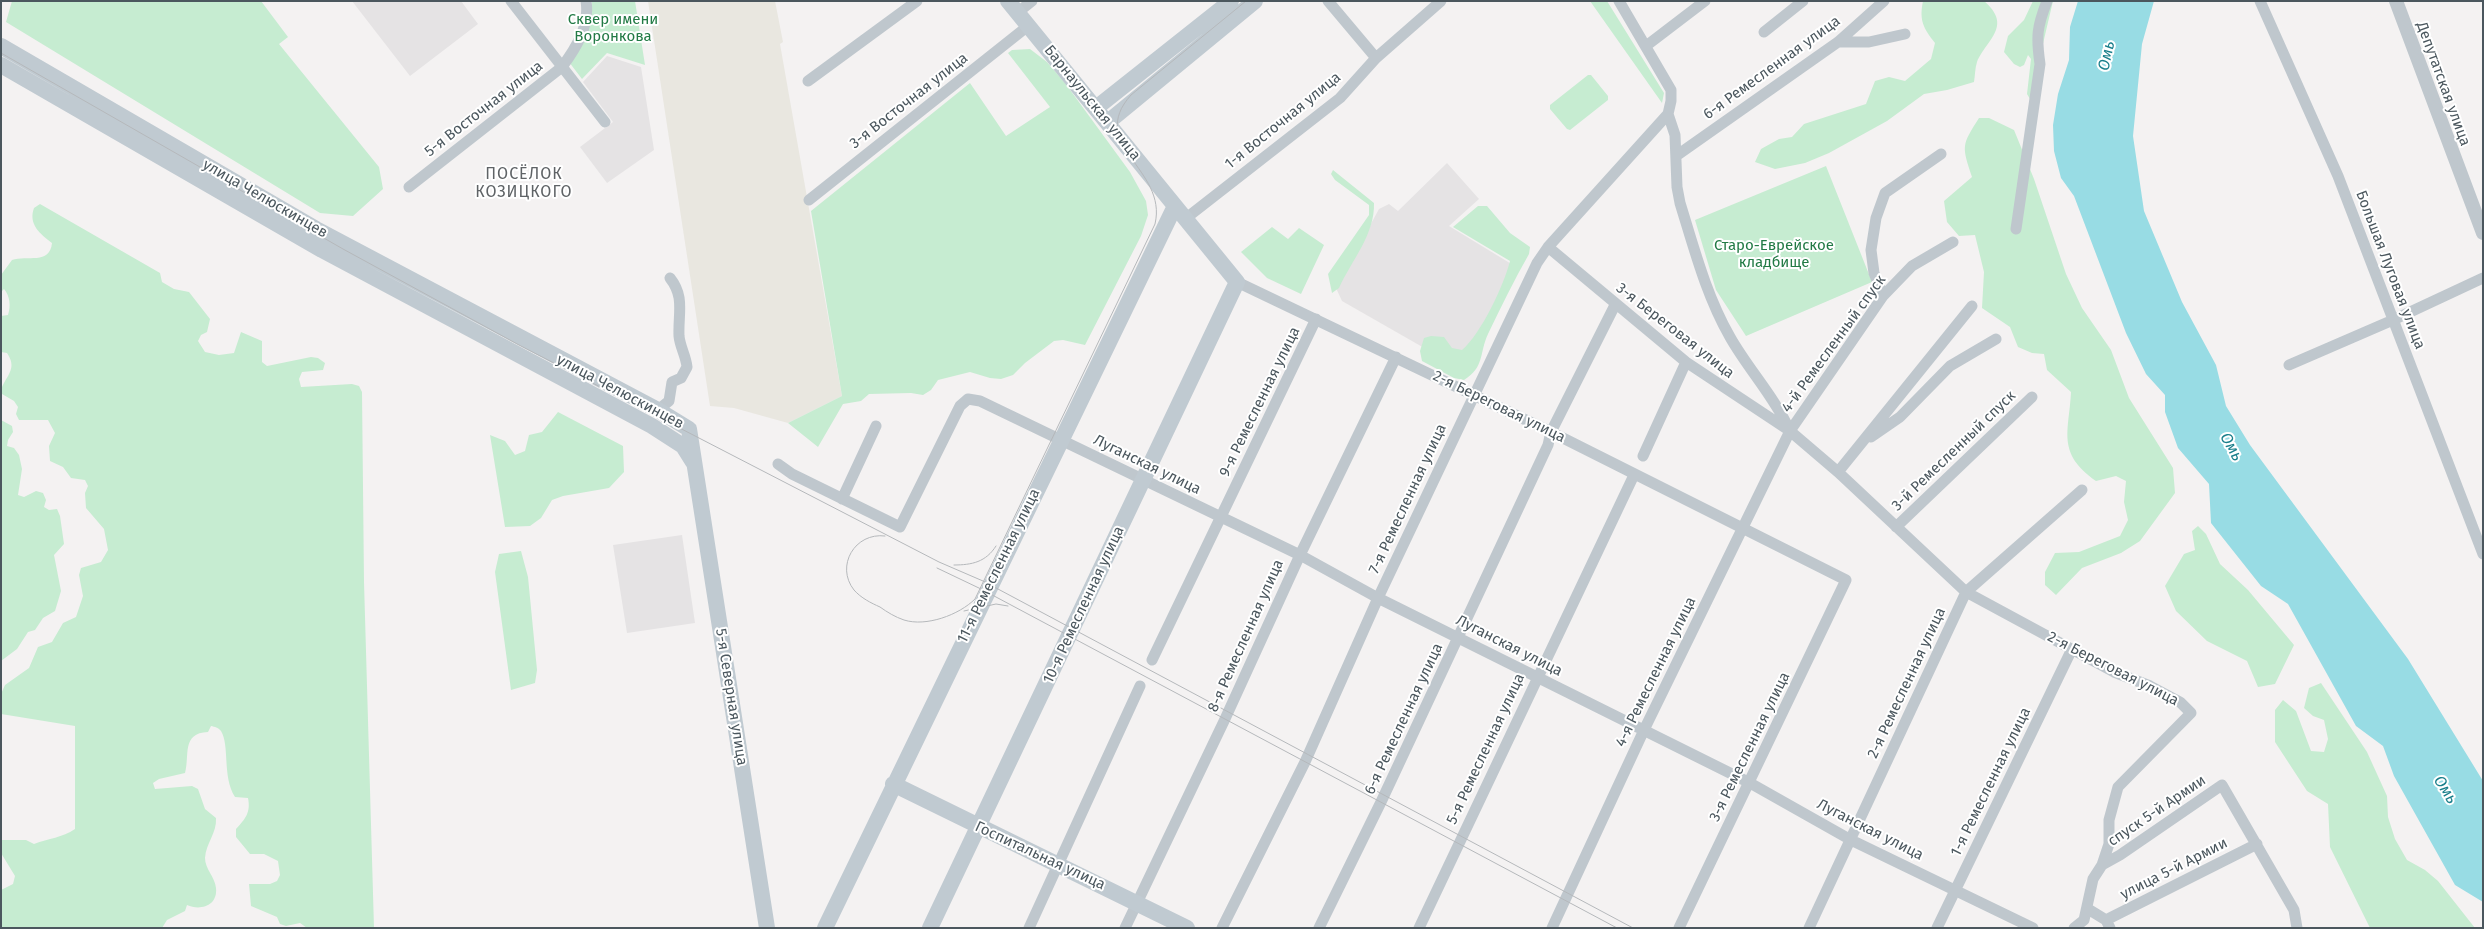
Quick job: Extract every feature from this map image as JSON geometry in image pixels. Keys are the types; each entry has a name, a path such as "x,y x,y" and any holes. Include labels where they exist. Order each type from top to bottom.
{"main road":[{"path":"1096,108 1231,1"},
{"path":"1108,122 1255,1"},
{"name":"Барнаульская улица","path":"1012,7 1180,212"},
{"name":"улица Челюскинцев","path":"1,46 567,372 674,439 683,446 696,466"},
{"name":"улица Челюскинцев","path":"1,65 322,250 567,372 658,410 689,429 696,466"},
{"name":"2-я Береговая улица","path":"1180,212 1237,282"},
{"name":"11-я Ремесленная улица","path":"825,926 1060,440 1180,212"},
{"name":"10-я Ремесленная улица","path":"930,928 1237,282"},
{"name":"5-я Северная улица","path":"696,466 767,928"},
{"name":"Госпитальная улица","path":"893,784 1187,928"},
{"path":"763,902 774,928"}],"street":[{"path":"512,1 605,122"},
{"name":"5-я Восточная улица","path":"409,187 562,67 574,50 583,32 586,1"},
{"path":"808,81 917,1"},
{"path":"1012,7 1032,1"},
{"path":"1328,1 1376,58"},
{"name":"1-я Восточная улица","path":"1180,212 1340,98 1376,58 1441,1"},
{"path":"1619,1 1671,90 1672,100 1668,114"},
{"path":"1646,46 1705,1"},
{"path":"1764,32 1803,1"},
{"name":"6-я Ремесленная улица","path":"1676,156 1838,42 1884,1"},
{"path":"2016,229 2040,64 2036,36 2047,1"},
{"name":"Большая Луговая улица","path":"2260,1 2338,176 2482,548"},
{"name":"Депутатская улица","path":"2396,1 2483,233"},
{"name":"3-я Восточная улица","path":"808,200 1028,26"},
{"path":"1838,42 1869,42 1905,34"},
{"name":"3-я Береговая улица","path":"1668,114 1675,135 1677,187 1680,203 1717,311 1730,338 1779,407 1790,431"},
{"name":"7-я Ремесленная улица","path":"1222,928 1305,762 1378,598 1537,263 1548,247 1668,114"},
{"path":"1883,296 1874,273 1871,250 1876,218 1885,193 1941,154"},
{"name":"4-й Ремесленный спуск","path":"1790,431 1883,296 1912,266 1953,242"},
{"name":"3-я Береговая улица","path":"1548,247 1686,362 1790,431 1838,472 1896,527"},
{"path":"658,410 669,401 672,382 682,378 687,367 679,335 682,308 680,295 670,278"},
{"path":"2289,365 2483,278"},
{"name":"2-я Береговая улица","path":"1237,282 1474,394 1846,580"},
{"name":"6-я Ремесленная улица","path":"1319,928 1459,637 1548,446 1551,432 1615,304"},
{"path":"1838,472 1972,306"},
{"name":"9-я Ремесленная улица","path":"1152,660 1316,319"},
{"path":"1860,444 1900,417 1950,366 1996,339"},
{"name":"8-я Ремесленная улица","path":"1125,928 1225,719 1300,554 1396,358"},
{"path":"1643,456 1686,362"},
{"name":"3-й Ремесленный спуск","path":"1896,527 2032,397"},
{"name":"Луганская улица","path":"842,499 900,527 960,406 968,399 980,401 1300,554 1378,598 1750,783 1851,840 2033,928"},
{"path":"778,464 792,474 842,499 876,426"},
{"name":"4-я Ремесленная улица","path":"1552,928 1644,730 1790,431"},
{"name":"5-я Ремесленная улица","path":"1419,928 1460,844 1536,676 1634,475"},
{"name":"2-я Ремесленная улица","path":"1809,928 1966,592 2082,490"},
{"name":"2-я Береговая улица","path":"1896,527 1966,592 2114,672 2150,686 2180,702 2191,714 2118,787 2109,820 2109,844 2102,865 2093,878 2088,909"},
{"name":"3-я Ремесленная улица","path":"1679,928 1846,580"},
{"name":"1-я Ремесленная улица","path":"1937,928 2072,649"},
{"path":"1029,928 1140,686"},
{"name":"спуск 5-й Армии","path":"2102,865 2120,855 2222,785 2257,844"},
{"path":"2257,844 2294,910 2297,928"},
{"name":"улица 5-й Армии","path":"2108,924 2257,844"},
{"path":"2074,928 2084,920 2088,909 2108,924"}],"shaded area":[{"path":"352,1 461,1 478,24 410,76"},
{"path":"648,1 775,1 783,42 780,44 842,396 788,423 734,408 710,406"},
{"path":"607,56 641,67 654,150 607,183 580,147 613,122 583,82"},
{"path":"1447,163 1479,199 1449,226 1513,265 1468,373 1342,301 1336,288 1379,209 1389,204 1398,211"},
{"path":"682,535 695,623 627,633 613,545"}],"green space":[{"path":"12,1 261,1 288,37 279,44 379,167 383,189 353,216 320,213 6,22"},
{"name":"Сквер имени Воронкова","path":"592,1 635,1 645,65 607,53 582,79 569,62 592,7"},
{"path":"1590,1 1607,1 1664,93 1662,103"},
{"path":"1923,1 1984,1 1992,10 1997,18 1997,25 1995,32 1977,62 1974,82 1924,94 1887,121 1829,153 1805,163 1775,169 1755,162 1761,149 1779,139 1792,137 1804,124 1866,104 1875,81 1889,77 1905,81 1931,59 1935,43 1923,24"},
{"path":"2033,1 2053,1 2030,99 2027,94 2031,59 2028,55 2024,65 2020,67 2014,64 2004,52 2008,36 2024,20"},
{"path":"1030,49 1047,62 1065,83 1130,172 1146,201 1148,215 1141,236 1085,345 1063,340 1054,341 1025,363 1013,375 1001,379 970,372 938,380 931,390 923,395 911,393 869,394 861,401 843,404 818,447 788,423 842,396 811,211 970,83 1006,136 1050,107 1008,53 1012,50"},
{"path":"1588,75 1591,75 1608,96 1608,100 1570,130 1567,129 1550,109 1550,105"},
{"path":"1979,118 1989,118 2014,130 2034,179 2066,274 2082,308 2111,350 2129,398 2173,468 2175,493 2140,541 2121,553 2082,568 2056,595 2045,585 2045,572 2055,553 2079,552 2120,536 2128,520 2124,502 2126,481 2116,476 2096,481 2083,471 2075,461 2070,451 2067,430 2071,392 2047,370 2044,354 2032,353 2018,347 2010,327 1982,308 1984,272 1975,235 1959,236 1947,222 1944,201 1972,177 1966,159 1965,146"},
{"name":"Старо-Еврейское кладбище","path":"1826,166 1872,282 1746,336 1716,290 1695,220"},
{"path":"1333,170 1374,203 1371,225 1362,247 1339,288 1332,293 1328,274 1369,215 1369,205 1335,180 1331,174"},
{"path":"40,204 160,273 162,282 174,289 189,292 210,319 207,332 201,335 198,341 205,352 219,355 234,353 241,332 262,341 262,362 267,366 311,357 318,358 325,363 323,370 302,372 299,379 301,387 352,384 359,386 362,392 364,582 374,928 307,928 300,923 286,926 280,924 277,917 251,906 249,884 270,884 277,881 280,875 278,861 264,854 250,854 236,837 236,829 245,819 248,812 248,798 235,797 227,771 224,737 220,730 211,726 208,732 199,733 190,741 185,773 159,779 153,783 155,789 192,786 198,789 205,809 216,818 215,828 205,858 216,888 216,894 211,903 202,907 187,905 185,911 167,920 162,928 1,928 1,890 13,884 15,876 1,853 1,840 26,840 34,844 75,829 75,726 1,714 1,694 5,685 29,668 38,647 52,642 63,623 76,617 83,596 79,575 81,568 101,562 108,550 104,529 86,508 85,493 88,486 85,480 71,478 63,467 50,461 49,446 55,433 48,420 19,420 16,414 18,407 14,401 2,394 2,387 9,374 11,363 7,353 1,352 1,316 8,315 10,305 9,298 4,289 1,292 1,275 12,260 42,257 50,250 52,243 39,232 34,224 34,208"},
{"path":"1478,206 1487,206 1510,233 1530,247 1529,254 1488,334 1478,365 1471,375 1464,380 1454,378 1422,361 1420,351 1424,338 1431,336 1444,337 1452,348 1462,350 1477,333 1503,283 1510,261 1453,227"},
{"path":"1272,227 1288,239 1299,228 1324,245 1301,294 1267,278 1241,252"},
{"path":"558,412 623,446 624,472 609,488 563,496 552,500 541,518 530,526 505,527 490,435 505,441 515,455 525,451 529,435 542,432"},
{"path":"1,420 12,426 13,432 7,446 14,448 19,455 22,469 18,495 24,497 36,491 43,493 46,500 44,507 49,510 57,509 60,516 64,544 54,555 61,591 55,611 43,618 35,630 28,632 17,649 1,661"},
{"path":"2198,526 2206,534 2220,564 2248,590 2294,645 2275,684 2258,687 2247,661 2207,641 2176,611 2165,586 2184,554 2195,550 2192,531"},
{"path":"521,551 528,577 537,670 535,683 511,690 495,572 499,554"},
{"path":"2321,683 2367,752 2387,796 2388,817 2395,839 2407,860 2425,870 2438,881 2475,928 2370,928 2330,847 2328,804 2307,791 2275,742 2275,710 2283,700 2296,711 2311,751 2324,752 2328,739 2324,720 2313,716 2304,708 2309,688"}],"water":[{"name":"Омь","path":"2078,1 2154,1 2142,44 2133,136 2144,211 2182,302 2216,365 2226,406 2250,445 2408,659 2483,781 2483,902 2455,885 2394,776 2383,746 2356,726 2288,604 2261,586 2211,523 2209,484 2178,448 2165,412 2165,395 2146,374 2126,333 2074,196 2061,178 2054,151 2053,125 2058,94 2069,60 2070,27"}],"tram line":[{"path":"885,536 874,536 865,539 851,552 847,571 849,581 854,590 863,598 901,619 913,622 932,621 951,615 975,599 1155,224 1156,205 1150,188 1122,143 1118,129 1120,113 1131,95 1246,1"},
{"path":"1,53 343,249 519,345 939,562 983,581 1633,928"},
{"path":"954,565 978,562 988,556 996,546"},
{"path":"937,568 981,589 1617,928"},
{"path":"964,611 996,604 1008,606"}],"district":[{"name":"ПОСЁЛОК КОЗИЦКОГО","path":"524,184"}]}
